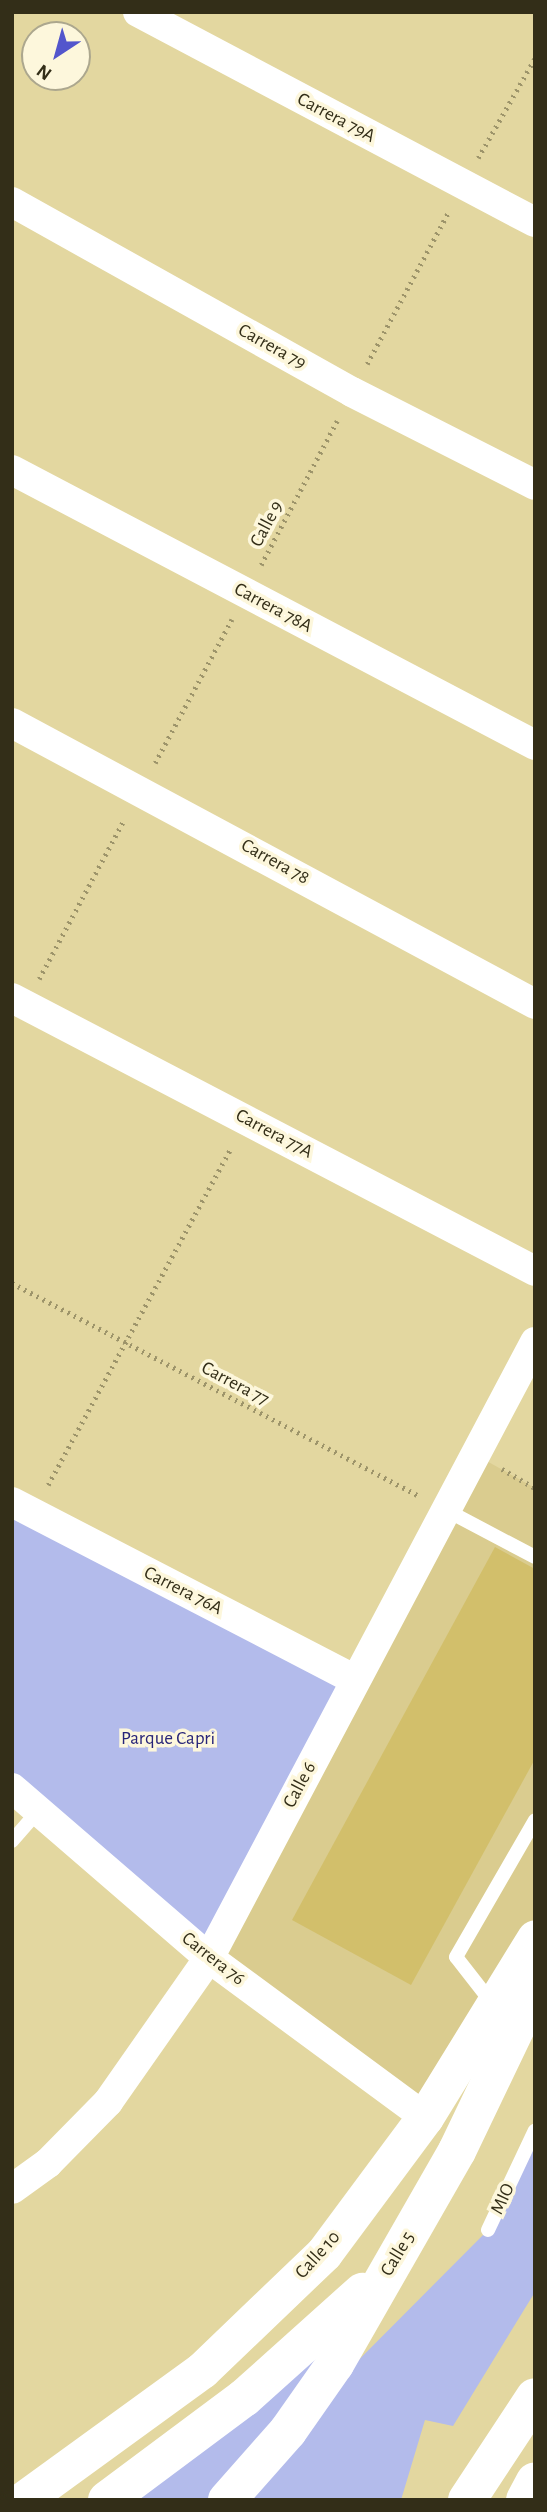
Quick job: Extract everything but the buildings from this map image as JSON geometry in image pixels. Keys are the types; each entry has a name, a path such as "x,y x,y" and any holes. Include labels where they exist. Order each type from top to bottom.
{"main road":[{"name":"Calle 5","path":"228,2500 288,2431 327,2375 457,2151 535,1988"},
{"path":"107,2500 244,2398 390,2266"},
{"path":"467,2500 535,2397"},
{"path":"525,2500 535,2482"}],"street":[{"name":"Carrera 79A","path":"138,12 535,222"},
{"name":"Carrera 79","path":"12,202 352,392 535,485"},
{"name":"Carrera 78A","path":"12,471 535,745"},
{"name":"Carrera 78","path":"12,723 141,789 535,1004"},
{"name":"Carrera 77A","path":"19,1001 535,1271"},
{"name":"Calle 6","path":"12,2189 48,2163 108,2102 209,1958 444,1509 534,1346"},
{"name":"Carrera 76A","path":"22,1507 355,1680"},
{"name":"Carrera 76","path":"12,1788 209,1958 425,2117"},
{"name":"Calle 10","path":"23,2500 202,2370 324,2253 425,2117 535,1938"}],"lane":[{"path":"444,1509 535,1558"},
{"path":"12,1841 38,1811"},
{"path":"494,2005 456,1957 535,1820"},
{"name":"MIO","path":"488,2230 535,2130"}],"path":[{"name":"Calle 9","path":"19,1001 141,789 463,185 535,58"},
{"path":"22,1507 125,1342 247,1120"},
{"name":"Carrera 77","path":"12,1283 444,1509"}],"shaded area":[{"path":"474,1454 535,1488 535,1938 425,2117 209,1958"}],"green space":[{"name":"Parque Capri","path":"12,1502 355,1680 209,1958 12,1788"},
{"path":"535,2130 535,2292 453,2426 425,2420 401,2500 107,2500 390,2266 292,2427 488,2230"}]}
